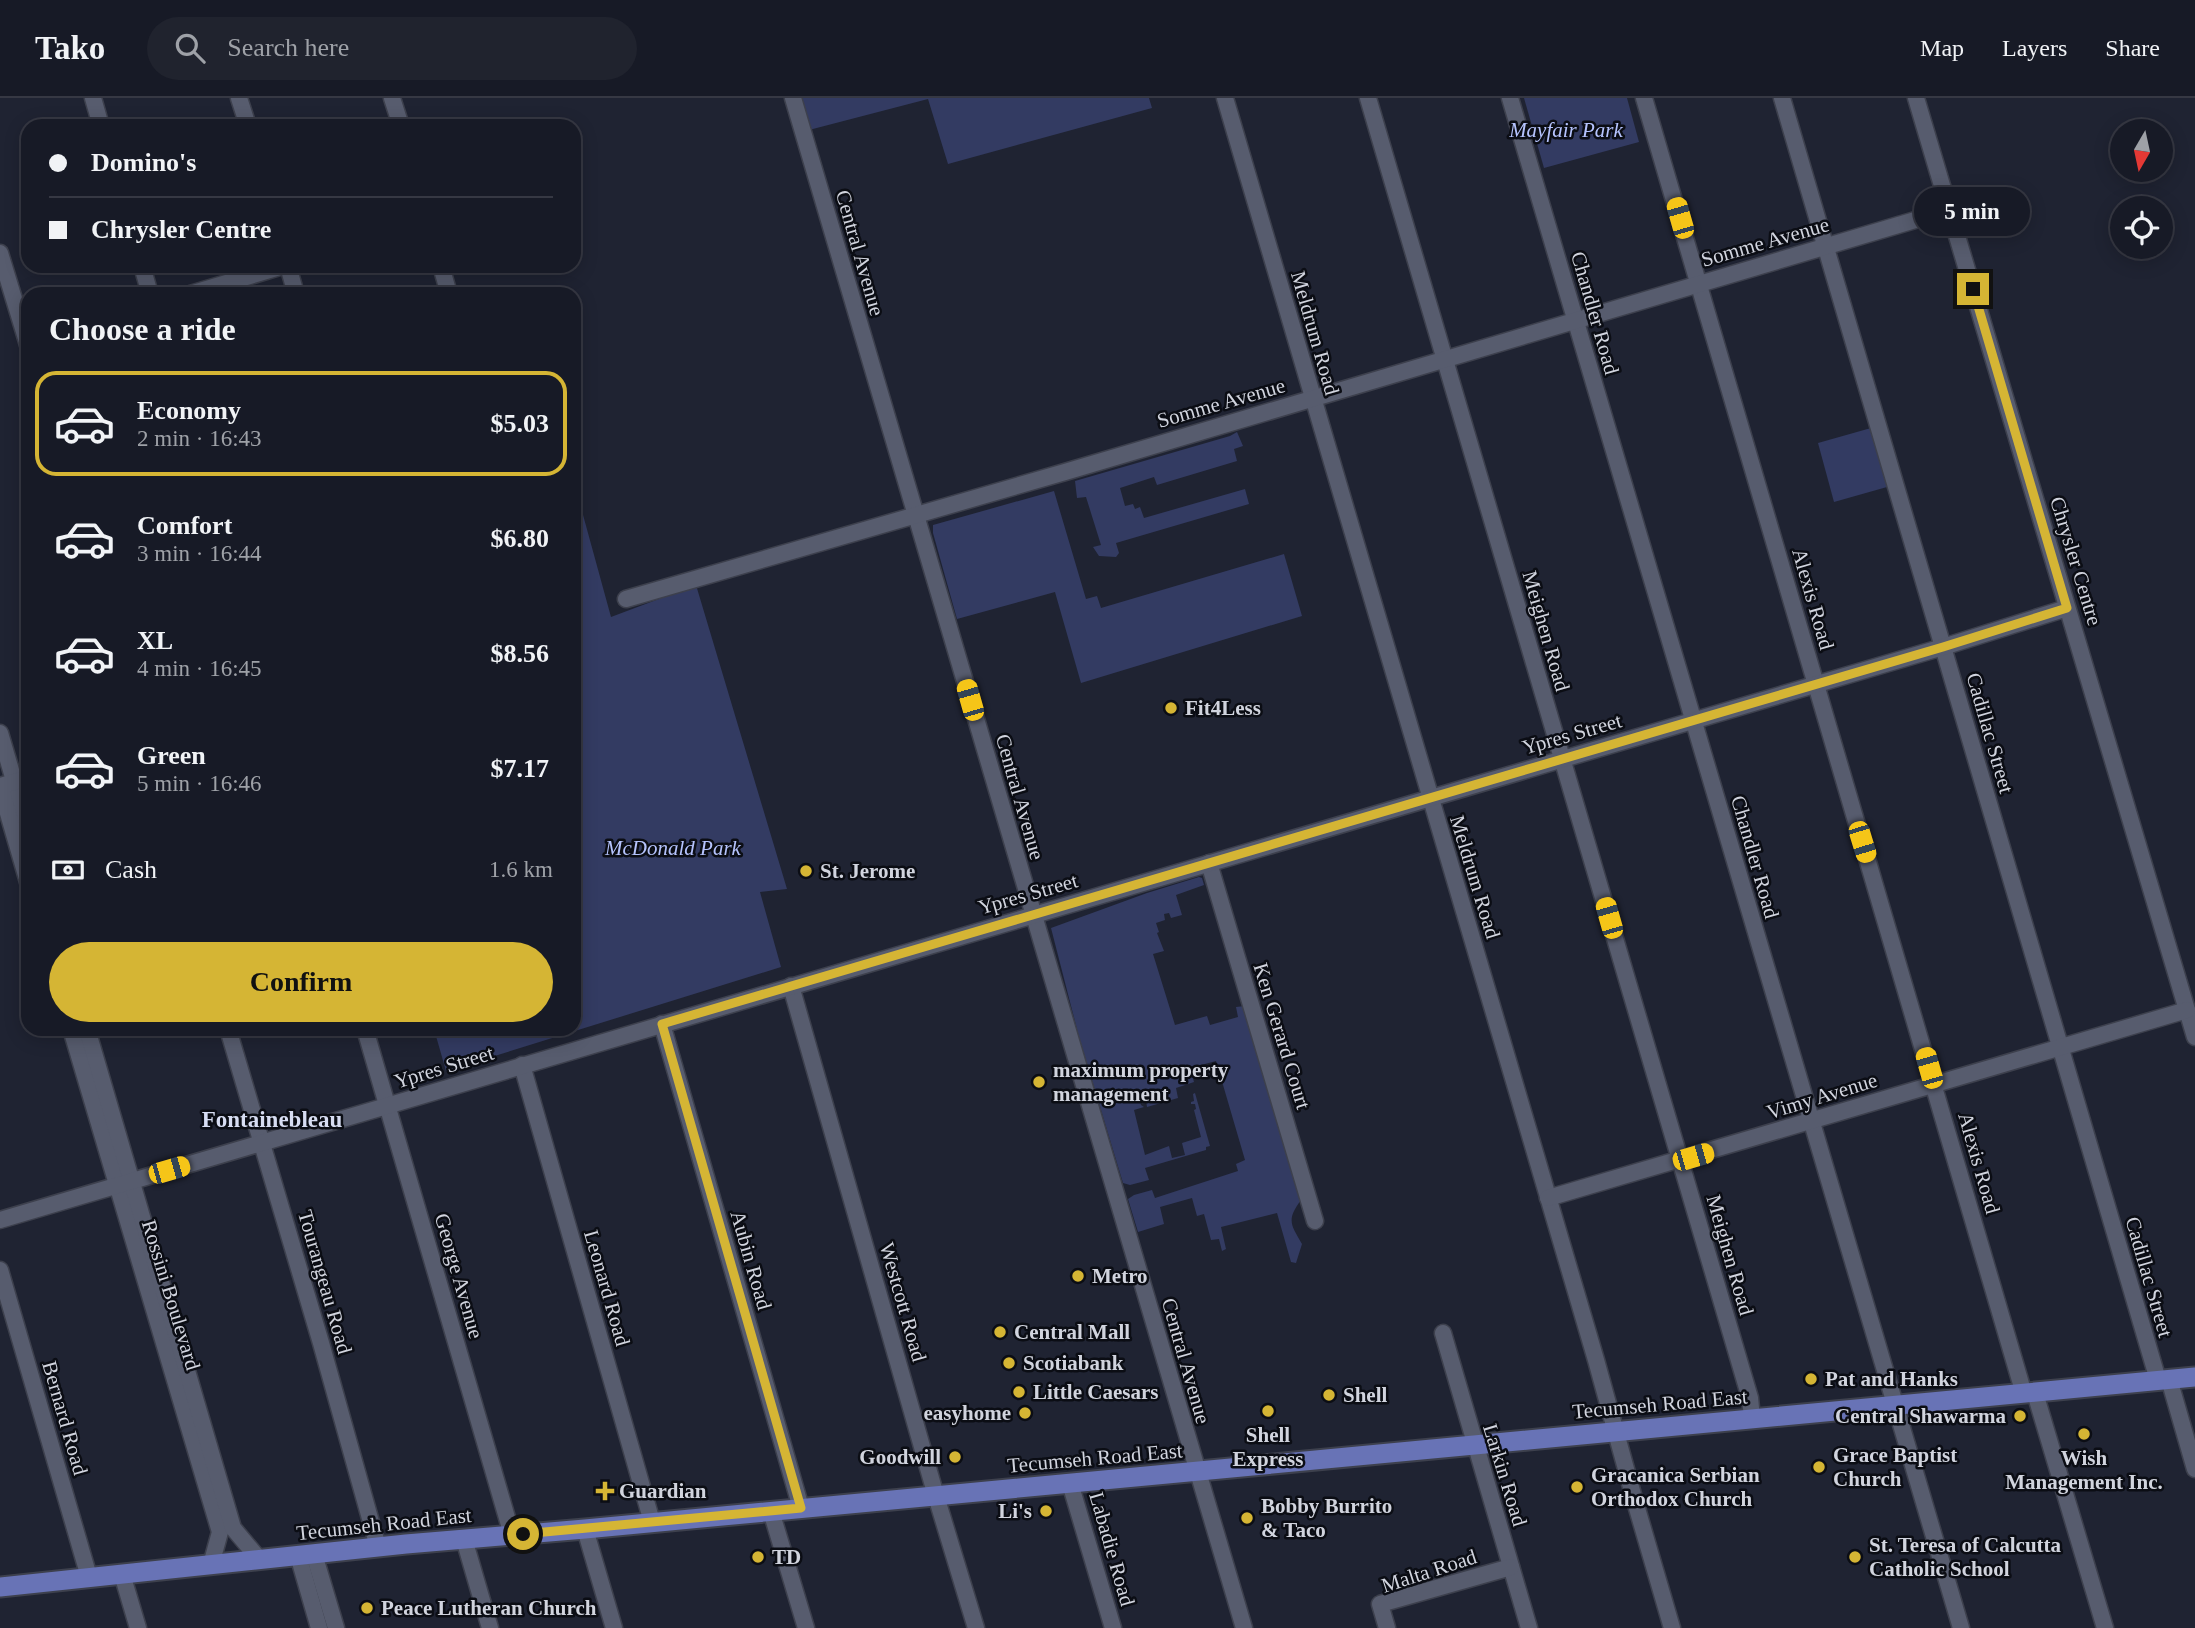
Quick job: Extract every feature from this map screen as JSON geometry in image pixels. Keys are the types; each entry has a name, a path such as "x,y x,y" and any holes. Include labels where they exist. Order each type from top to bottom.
{"main road":[{"name":"Tecumseh Road East","path":"0,1587 378,1547 2195,1377"}],"street":[{"path":"93,98 99,119"},
{"path":"239,98 245,119"},
{"path":"392,98 399,119"},
{"name":"Central Avenue","path":"793,98 1244,1628"},
{"name":"Meldrum Road","path":"1225,98 1672,1628"},
{"name":"Meighen Road","path":"1368,98 1750,1398 1752,1418"},
{"name":"Chandler Road","path":"1510,98 1961,1628"},
{"name":"Alexis Road","path":"1644,98 1934,1085 2105,1628"},
{"name":"Cadillac Street","path":"1782,98 2060,1047 2163,1380 2195,1469"},
{"name":"Chrysler Centre","path":"1916,98 2195,1037"},
{"name":"Somme Avenue","path":"625,598 1949,210"},
{"path":"0,253 21,321"},
{"path":"214,287 262,273"},
{"name":"Ypres Street","path":"0,1220 1943,647 2067,608"},
{"path":"0,733 21,805"},
{"path":"14,782 21,832"},
{"name":"Ken Gerard Court","path":"1209,863 1315,1221"},
{"name":"Westcott Road","path":"791,986 976,1628"},
{"name":"Vimy Avenue","path":"1548,1198 2187,1010"},
{"name":"Aubin Road","path":"662,1024 801,1508"},
{"name":"Rossini Boulevard","path":"73,1036 124,1183 226,1530 259,1559"},
{"name":"Rossini Boulevard","path":"89,1036 124,1183"},
{"name":"Tourangeau Road","path":"230,1036 378,1547"},
{"name":"George Avenue","path":"367,1036 512,1535"},
{"name":"Leonard Road","path":"522,1065 652,1522"},
{"name":"Bernard Road","path":"0,1270 89,1577"},
{"name":"Larkin Road","path":"1443,1333 1529,1628"},
{"name":"Labadie Road","path":"1070,1483 1113,1628"},
{"path":"771,1511 806,1628"},
{"path":"585,1529 614,1628"},
{"path":"211,1564 226,1530"},
{"path":"464,1539 490,1628"},
{"path":"306,1554 319,1628"},
{"path":"306,1554 336,1628"},
{"name":"Malta Road","path":"1387,1628 1380,1604 1511,1567"},
{"path":"122,1574 138,1628"}],"green space":[{"path":"800,98 1149,98 1152,108 948,164 928,99 809,130"},
{"name":"Mayfair Park","path":"1524,98 1627,98 1639,142 1544,168"},
{"path":"1871,428 1887,487 1834,502 1818,443"},
{"path":"1237,432 1243,446 1234,449 1237,461 1157,485 1154,477 1120,488 1125,506 1133,504 1135,509 1140,507 1144,518 1245,489 1249,504 1116,543 1119,553 1116,557 1099,556 1093,547 1101,545 1086,497 1077,498 1075,481"},
{"path":"1054,491 1086,599 1097,596 1101,608 1284,554 1302,616 1081,683 1055,592 957,619 933,525"},
{"name":"McDonald Park","path":"581,508 611,617 696,585 787,889 760,892 781,967 581,1029"},
{"path":"1199,877 1204,885 1176,895 1182,915 1171,918 1169,913 1164,914 1165,920 1156,923 1164,951 1153,954 1175,1025 1207,1016 1210,1025 1238,1017 1236,1007 1245,1006 1301,1200 1292,1218 1293,1227 1302,1244 1296,1263 1291,1262 1277,1213 1221,1227 1226,1249 1222,1251 1219,1239 1211,1240 1204,1214 1197,1216 1192,1198 1160,1207 1164,1224 1138,1232 1128,1199 1152,1190 1155,1198 1238,1171 1236,1164 1245,1160 1216,1061 1190,1068 1194,1082 1176,1088 1178,1098 1147,1107 1145,1094 1139,1096 1144,1107 1134,1110 1145,1155 1169,1146 1172,1158 1185,1155 1182,1143 1201,1137 1195,1104 1191,1104 1195,1093 1210,1146 1206,1147 1206,1150 1145,1168 1149,1180 1130,1185 1123,1183 1079,1037 1051,928"},
{"name":"McDonald Park","path":"436,1036 559,1036 446,1071"}],"place":[{"name":"Fit4Less","path":"1171,708"},
{"name":"St. Jerome","path":"806,871"},
{"name":"maximum property management","path":"1039,1082"},
{"name":"Metro","path":"1078,1276"},
{"name":"Central Mall","path":"1000,1332"},
{"name":"Scotiabank","path":"1009,1363"},
{"name":"Pat and Hanks","path":"1811,1379"},
{"name":"Little Caesars","path":"1019,1392"},
{"name":"Shell","path":"1329,1395"},
{"name":"Shell Express","path":"1268,1411"},
{"name":"easyhome","path":"1025,1413"},
{"name":"Central Shawarma","path":"2020,1416"},
{"name":"Wish Management Inc.","path":"2084,1434"},
{"name":"Goodwill","path":"955,1457"},
{"name":"Grace Baptist Church","path":"1819,1467"},
{"name":"Gracanica Serbian Orthodox Church","path":"1577,1487"},
{"name":"Guardian","path":"605,1491"},
{"name":"Li's","path":"1046,1511"},
{"name":"Bobby Burrito & Taco","path":"1247,1518"},
{"name":"TD","path":"758,1557"},
{"name":"St. Teresa of Calcutta Catholic School","path":"1855,1557"},
{"name":"Peace Lutheran Church","path":"367,1608"}],"district":[{"name":"Fontainebleau","path":"272,1119"}],"route":[{"path":"523,1534 801,1508 662,1024 1943,647 2067,608 1973,289"}]}
